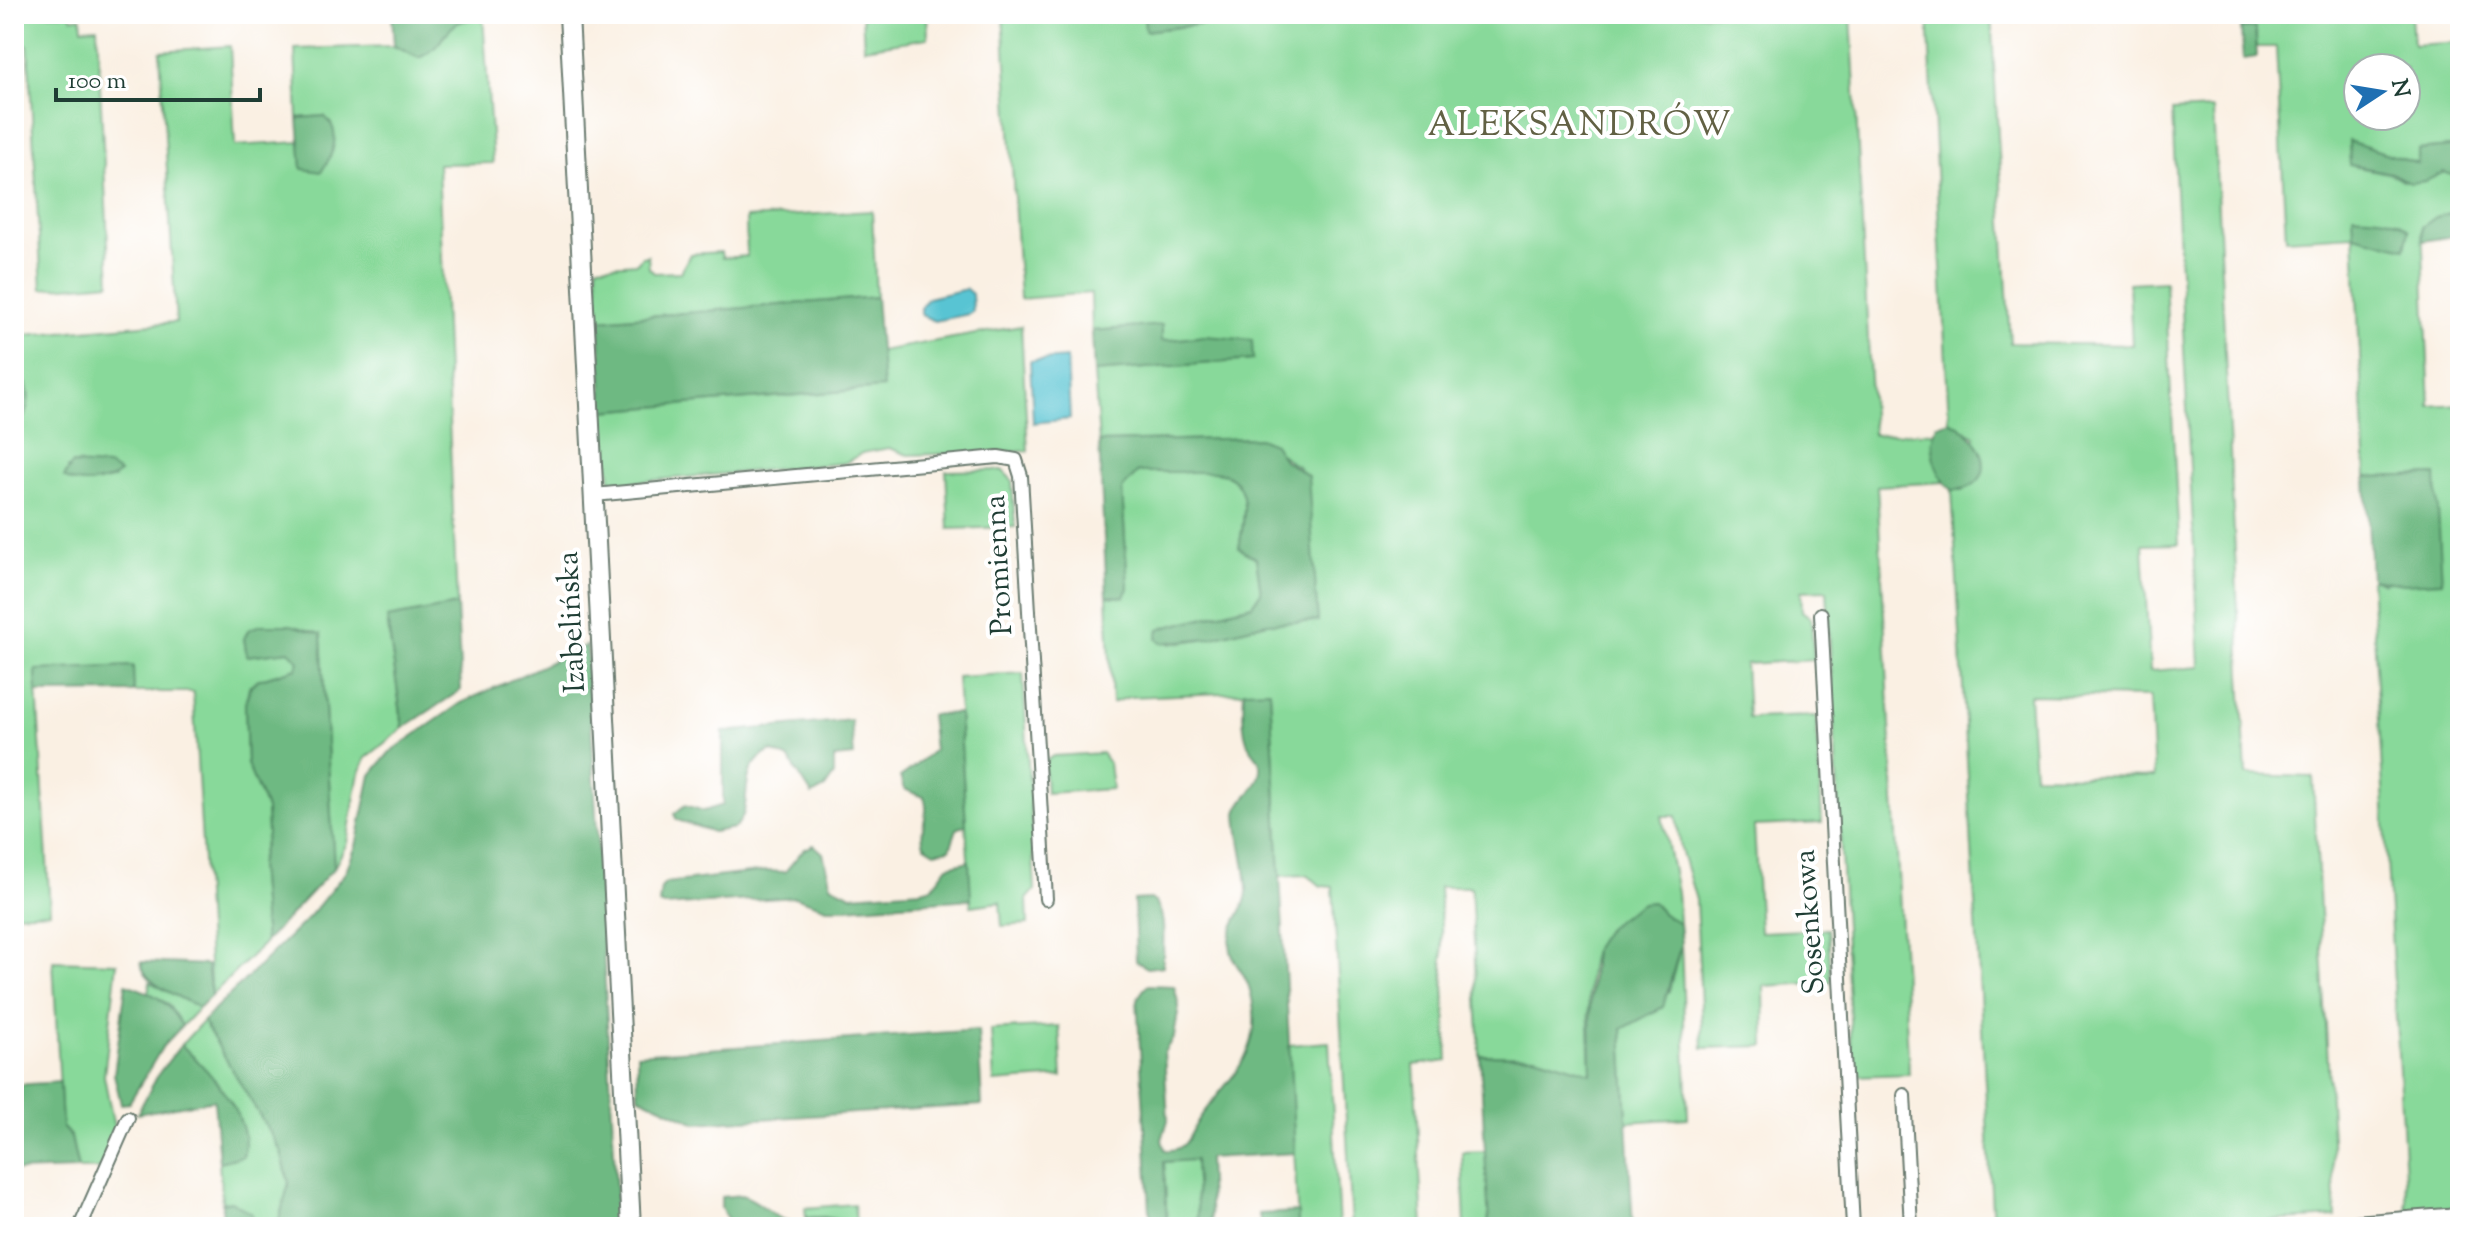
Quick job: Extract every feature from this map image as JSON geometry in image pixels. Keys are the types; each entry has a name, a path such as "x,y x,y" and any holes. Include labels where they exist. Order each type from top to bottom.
{"street":[{"name":"Izabelińska","path":"569,14 631,1227"},
{"name":"Promienna","path":"594,495 998,457 1016,460 1021,476 1046,899"},
{"name":"Sosenkowa","path":"1821,614 1853,1227"},
{"path":"1904,1095 1911,1227"},
{"path":"80,1227 128,1118"},
{"path":"2328,1227 2460,1217"}],"green space":[{"path":"14,14 69,14 72,18 81,17 82,28 97,27 110,283 42,289 28,45 14,46"},
{"path":"392,14 483,16 469,18 451,28 429,53 419,58 394,46"},
{"path":"862,14 927,14 928,38 864,48"},
{"path":"1003,14 1144,14 1146,31 1220,22 1221,14 1851,14 1873,435 1934,432 1933,457 1944,482 1877,486 1909,1074 1853,1076 1827,590 1801,591 1802,611 1811,618 1814,660 1745,664 1748,718 1816,716 1822,823 1754,826 1760,932 1828,929 1831,982 1764,986 1765,1046 1703,1048 1696,900 1681,849 1676,816 1662,816 1677,892 1679,923 1663,914 1652,902 1627,913 1599,941 1590,973 1591,1073 1535,1056 1480,1055 1471,887 1439,887 1448,1061 1414,1065 1423,1227 1352,1227 1333,887 1321,886 1308,875 1280,876 1270,691 1129,697 1112,703 1107,596 1123,597 1128,588 1122,489 1138,472 1218,472 1229,476 1242,492 1244,514 1239,548 1256,558 1261,592 1252,605 1159,629 1170,644 1267,623 1318,621 1299,467 1259,438 1099,442 1094,372 1252,360 1252,341 1205,336 1162,341 1161,326 1092,331 1091,293 1020,299"},
{"path":"1144,14 1221,14 1220,22 1145,31"},
{"path":"1928,14 1991,14 2010,343 2132,345 2129,283 2165,281 2179,544 2143,545 2150,671 2200,667 2172,111 2213,109 2246,775 2313,777 2336,1217 2165,1227 1993,1227 1952,490 1964,490 1975,436 1949,421","holes":["2029,695 2150,697 2154,777 2034,775"]},
{"path":"2240,14 2411,14 2413,45 2460,42 2460,146 2418,150 2418,164 2349,142 2350,165 2385,172 2403,181 2444,172 2460,178 2460,210 2422,227 2430,406 2460,404 2460,1207 2407,1212 2371,579 2384,583 2436,475 2366,477 2354,235 2286,239 2276,47 2257,47 2256,31 2252,28 2241,29"},
{"path":"483,16 493,163 438,164 457,605 387,618 403,728 366,758 358,778 347,843 334,868 321,635 244,639 247,656 289,651 300,661 297,668 257,680 249,687 245,704 247,764 266,809 267,834 259,865 265,942 211,996 193,692 134,692 132,666 36,671 50,912 14,914 14,415 20,422 27,397 26,386 19,373 14,377 14,336 176,322 160,51 230,46 235,146 300,142 302,168 324,116 298,118 295,49 394,46 419,58 455,23","holes":["78,463 113,479 80,482 68,468"]},
{"path":"2255,28 2257,57 2243,59 2241,29"},
{"path":"324,116 335,136 329,159 321,172 302,169 298,118"},
{"path":"2349,141 2418,164 2418,150 2460,146 2460,178 2444,172 2426,181 2410,183 2391,173 2350,165"},
{"path":"2460,210 2460,235 2423,241 2422,227 2436,217"},
{"path":"872,211 876,297 599,320 597,266 637,263 648,256 649,268 654,273 681,272 690,254 721,252 722,258 747,256 746,218"},
{"path":"2353,215 2383,218 2404,225 2409,230 2405,248 2354,235"},
{"path":"876,297 883,388 603,411 599,320"},
{"path":"1162,325 1162,341 1205,336 1252,340 1253,360 1094,372 1092,331"},
{"path":"1021,326 1028,451 908,455 889,448 862,453 845,463 611,484 603,411 882,388 880,351"},
{"path":"19,373 29,398 21,423 14,415 14,377"},
{"path":"1949,421 1973,438 1984,461 1978,481 1952,490 1937,469 1933,451 1937,425"},
{"path":"1259,438 1274,444 1284,460 1308,476 1318,621 1267,623 1209,638 1162,643 1157,638 1159,629 1252,605 1261,592 1256,558 1239,548 1244,514 1242,492 1229,476 1218,472 1138,472 1122,489 1128,588 1124,597 1107,596 1099,442"},
{"path":"72,464 108,466 120,473 100,482 77,482 64,477"},
{"path":"1002,470 1012,480 1015,527 949,529 946,471"},
{"path":"2436,475 2442,582 2403,584 2371,579 2366,477"},
{"path":"457,605 461,690 403,728 387,618"},
{"path":"260,625 291,625 321,634 334,868 265,942 259,865 267,834 266,809 247,764 245,704 250,687 257,680 297,668 299,661 289,651 247,656 244,639 248,630"},
{"path":"587,645 618,1227 277,1227 289,1183 281,1151 203,1021 310,916 345,873 356,846 371,775 389,753 461,703"},
{"path":"133,666 134,692 37,693 36,670"},
{"path":"1023,673 1035,890 1027,899 1028,924 1002,926 1000,902 971,906 957,677"},
{"path":"1270,690 1295,1153 1208,1158 1211,1227 1198,1227 1195,1160 1164,1162 1167,1227 1151,1227 1137,999 1147,985 1174,986 1179,1006 1174,1037 1164,1052 1168,1120 1162,1140 1165,1150 1173,1150 1188,1140 1201,1116 1236,1072 1251,1043 1254,1009 1249,987 1233,957 1230,937 1247,892 1237,813 1257,783 1261,770 1260,762 1245,736 1244,691"},
{"path":"959,713 966,825 957,829 950,849 935,852 924,845 924,797 904,789 900,777 934,750 930,715"},
{"path":"851,720 854,756 834,758 834,775 825,788 812,795 789,759 771,751 759,759 752,769 741,820 734,828 713,832 677,820 674,814 685,805 704,811 723,805 723,732"},
{"path":"1102,753 1109,763 1112,789 1046,793 1044,762 1053,756"},
{"path":"814,845 823,853 831,885 851,895 922,890 932,887 948,866 969,861 971,899 845,908 827,908 795,897 659,904 661,888 666,883 766,871 785,872 803,850"},
{"path":"1151,899 1157,904 1162,920 1163,966 1147,968 1136,961 1134,900"},
{"path":"1652,902 1663,914 1679,923 1681,944 1663,1007 1622,1029 1633,1227 1489,1227 1480,1055 1535,1056 1591,1073 1590,1006 1594,948 1608,927 1642,903"},
{"path":"1681,944 1688,1118 1627,1122 1622,1029 1669,991"},
{"path":"53,961 117,963 104,1076 115,1132 100,1169 78,1169 71,1137 62,1127"},
{"path":"141,962 207,965 211,996 199,1008 156,984 149,978"},
{"path":"150,982 199,1008 182,1026 168,1004 148,992"},
{"path":"126,984 159,999 182,1026 163,1046 129,1103 121,1104 114,1074"},
{"path":"203,1021 281,1151 289,1183 277,1227 258,1227 254,1219 231,1201 222,1203 219,1162 243,1156 242,1139 239,1124 225,1095 181,1045"},
{"path":"1059,1026 1062,1077 994,1082 991,1030"},
{"path":"978,1030 982,1105 696,1123 638,1096 637,1054"},
{"path":"1329,1042 1339,1227 1298,1227 1289,1045"},
{"path":"181,1045 215,1080 236,1111 245,1142 243,1156 219,1162 214,1100 137,1114 159,1073"},
{"path":"60,1082 62,1127 71,1137 78,1169 14,1171 14,1085"},
{"path":"1486,1151 1489,1227 1465,1227 1462,1152"},
{"path":"1195,1159 1198,1227 1167,1227 1164,1162"},
{"path":"742,1195 785,1220 806,1223 806,1218 823,1217 856,1223 856,1227 732,1227 721,1208 721,1197"},
{"path":"231,1201 251,1213 258,1227 223,1227 222,1203"},
{"path":"854,1204 856,1223 823,1217 806,1218 805,1208"},
{"path":"1298,1212 1298,1227 1261,1227 1259,1214"}],"water":[{"path":"966,289 972,294 973,311 969,314 935,321 921,315 921,307 928,298"},
{"path":"1067,358 1070,419 1033,423 1030,361"}],"district":[{"name":"ALEKSANDRÓW","path":"1580,126"}]}
